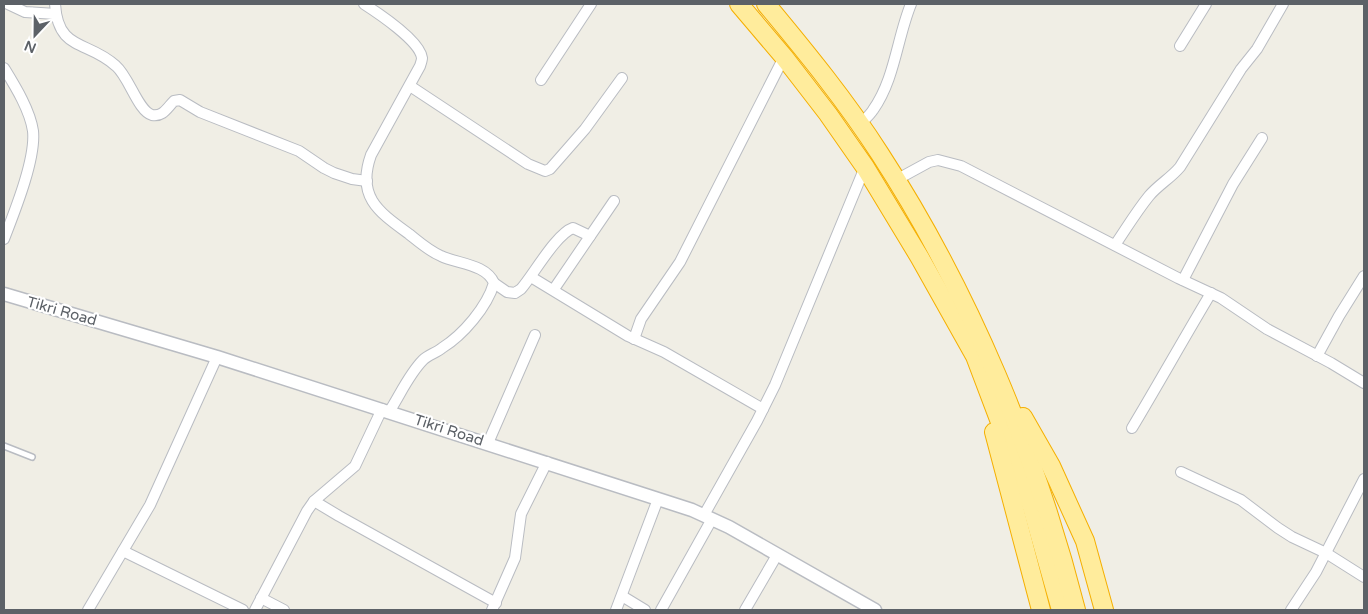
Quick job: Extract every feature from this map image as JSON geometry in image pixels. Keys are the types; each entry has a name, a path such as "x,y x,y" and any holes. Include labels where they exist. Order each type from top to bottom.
{"highway":[{"path":"739,4 784,57 828,114 865,167 1051,466 1085,541 1104,610"},
{"path":"766,4 803,48 860,124 896,180 937,252 980,352 1035,471 1063,557 1076,610"},
{"path":"980,352 1007,484 1041,610"},
{"path":"980,352 1031,504 1061,610"}],"street":[{"path":"8,4 25,12 55,9 60,30 66,36 107,58 117,66 127,78 142,107 148,113 160,115 174,101 180,100 200,112 300,151 334,173 352,179 367,181"},
{"path":"366,4 403,32 422,57 420,66 371,156 367,167 367,181 372,203 387,218 439,255 474,266 492,277 494,284 507,292 515,293 521,290 558,238 566,231 573,228 590,236"},
{"path":"541,80 591,4"},
{"path":"860,124 873,111 882,94 911,4"},
{"path":"1180,46 1206,4"},
{"path":"1115,245 1147,198 1180,167 1241,69 1257,49 1283,4"},
{"path":"634,339 641,319 680,262 720,187 784,57"},
{"path":"4,68 24,105 33,132 31,154 24,181 4,239"},
{"path":"410,86 528,164 545,171 550,169 575,142 622,78"},
{"path":"1183,280 1233,184 1262,138"},
{"path":"896,180 929,162 938,160 961,166 1211,293 1268,330 1364,383"},
{"path":"662,610 775,385 865,167"},
{"path":"554,289 614,201"},
{"path":"1317,356 1346,303 1364,276"},
{"path":"531,277 554,289 634,339 664,352 764,409"},
{"path":"255,610 296,531 314,501 355,466 386,410 418,366 425,358 452,341 470,323 480,312 494,284"},
{"path":"1132,428 1211,293"},
{"name":"Tikri Road","path":"4,294 217,357 386,410 708,517 875,610"},
{"path":"488,443 535,335"},
{"path":"88,610 103,582 124,551 160,484 217,357"},
{"path":"314,501 494,606 515,558 521,514 547,462"},
{"path":"1181,472 1241,500 1292,537 1326,553 1364,577"},
{"path":"1291,610 1326,553 1354,495 1364,479"},
{"path":"616,610 658,499"},
{"path":"124,551 243,610"},
{"path":"745,610 777,555"},
{"path":"622,596 645,610"},
{"path":"261,598 284,610"}],"lane":[{"path":"4,446 32,457"}]}
